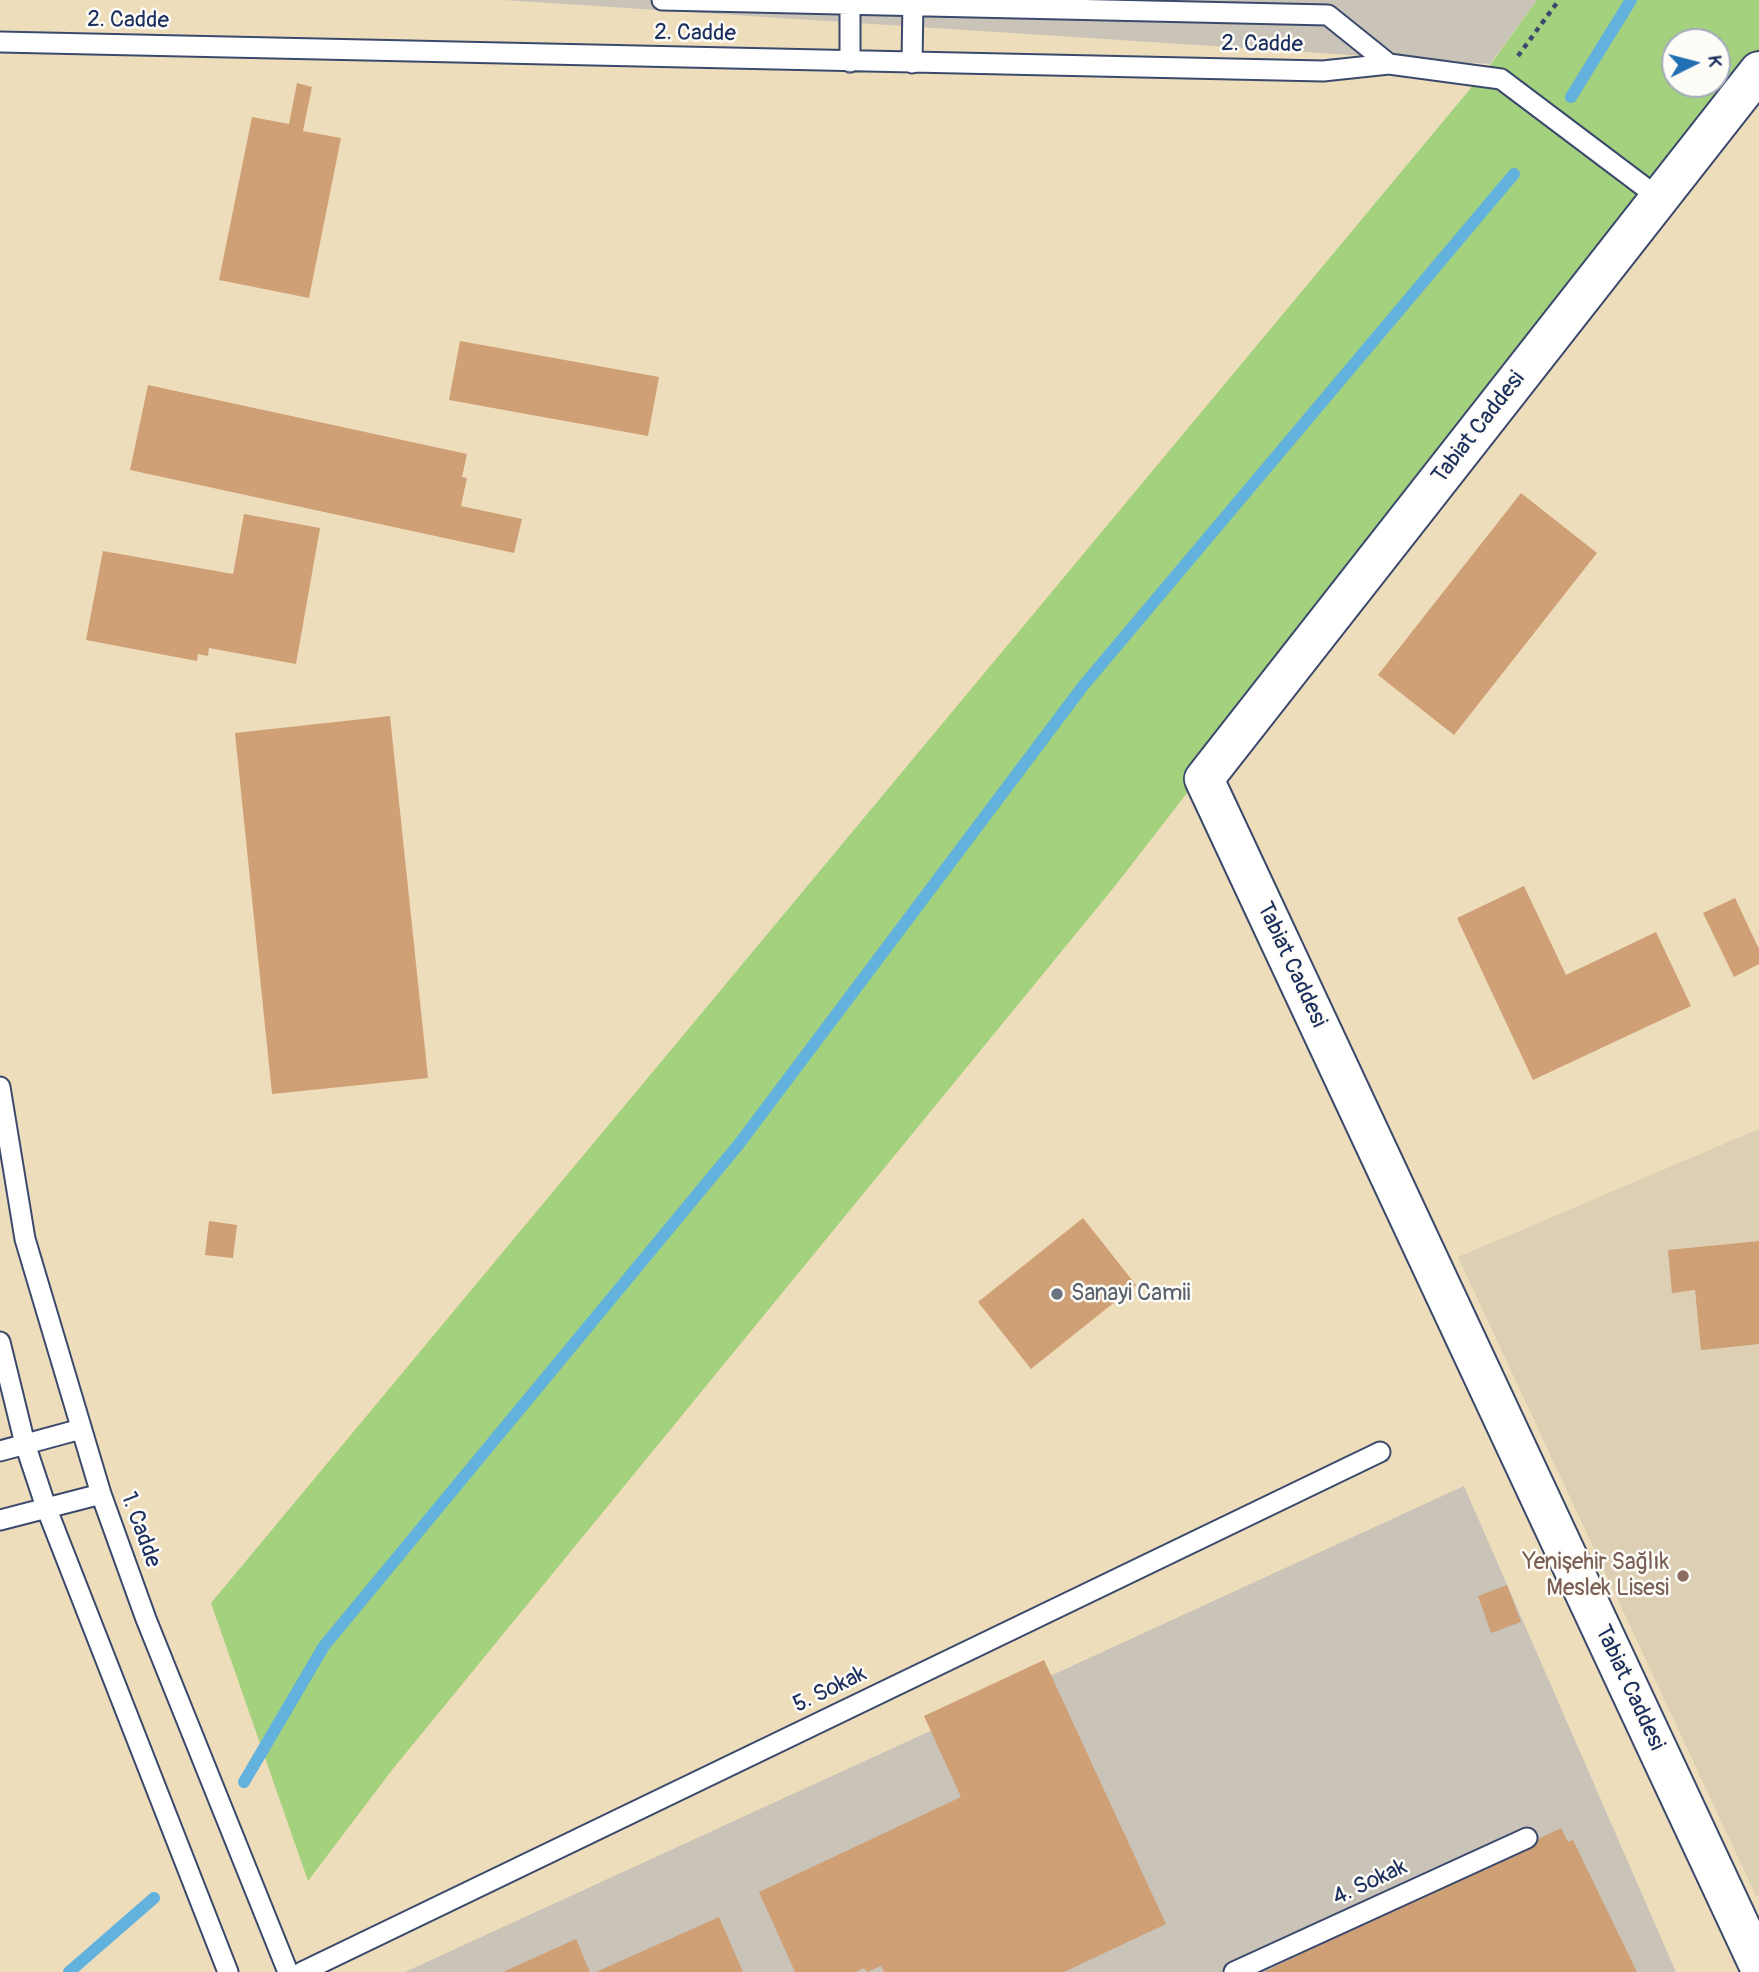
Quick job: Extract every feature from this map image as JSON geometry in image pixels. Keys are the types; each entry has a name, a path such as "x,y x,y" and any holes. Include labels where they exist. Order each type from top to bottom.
{"street":[{"name":"Tabiat Caddesi","path":"1759,71 1204,779 1759,1966"}],"lane":[{"name":"2. Cadde","path":"662,0 913,3 1328,15 1389,64"},
{"path":"850,2 850,62"},
{"path":"912,63 913,3"},
{"name":"2. Cadde","path":"0,43 1323,71 1389,64 1501,79 1659,198"},
{"name":"1. Cadde","path":"0,1087 25,1239 101,1494 146,1619 288,1972"},
{"path":"0,1342 25,1444 46,1507 228,1972"},
{"path":"0,1451 81,1429"},
{"name":"5. Sokak","path":"302,1972 1380,1452"},
{"path":"0,1520 101,1494"},
{"name":"4. Sokak","path":"1234,1972 1527,1838"}],"path":[{"path":"1501,79 1559,0"}],"shaded area":[{"path":"503,0 1537,0 1490,64"},
{"name":"Yenişehir Sağlık Meslek Lisesi","path":"1759,1129 1759,1895 1756,1896 1458,1257"},
{"path":"1464,1486 1676,1972 405,1972"}],"green space":[{"path":"1537,0 1759,0 1759,55 1731,91 1731,28 1661,28 1661,98 1726,98 1115,886 392,1770 308,1881 211,1603 1490,65"}],"building":[{"path":"297,83 312,87 303,131 341,138 309,298 219,280 252,117 289,124"},
{"path":"460,341 659,377 648,436 449,400"},
{"path":"148,385 467,454 462,477 467,478 461,506 522,519 514,553 130,470"},
{"path":"1521,493 1597,553 1454,735 1378,675"},
{"path":"244,514 320,528 296,664 209,648 208,656 198,654 197,661 86,640 103,551 233,574"},
{"path":"390,716 428,1078 272,1094 235,733"},
{"path":"1524,886 1566,975 1656,932 1691,1006 1533,1080 1457,918"},
{"path":"1735,898 1759,949 1759,964 1734,977 1703,913"},
{"name":"Sanayi Camii","path":"1083,1218 1136,1285 1031,1369 978,1302"},
{"path":"209,1221 237,1225 233,1258 205,1255"},
{"path":"1759,1241 1759,1344 1701,1350 1695,1290 1672,1293 1668,1250"},
{"path":"1507,1585 1521,1622 1491,1633 1478,1596"},
{"path":"1044,1660 1166,1924 1064,1972 884,1972 881,1966 867,1972 864,1968 856,1972 795,1972 759,1892 961,1797 924,1716"},
{"path":"1561,1828 1568,1842 1573,1840 1637,1972 1264,1972"},
{"path":"719,1917 743,1972 596,1972"},
{"path":"576,1939 590,1972 503,1972"}],"waterway":[{"path":"1571,97 1631,0"},
{"path":"244,1782 324,1646 739,1144 1083,686 1514,174"},
{"path":"69,1972 154,1898"}],"place":[{"name":"Sanayi Camii","path":"1057,1294"},
{"name":"Yenişehir Sağlık Meslek Lisesi","path":"1683,1576"}]}
